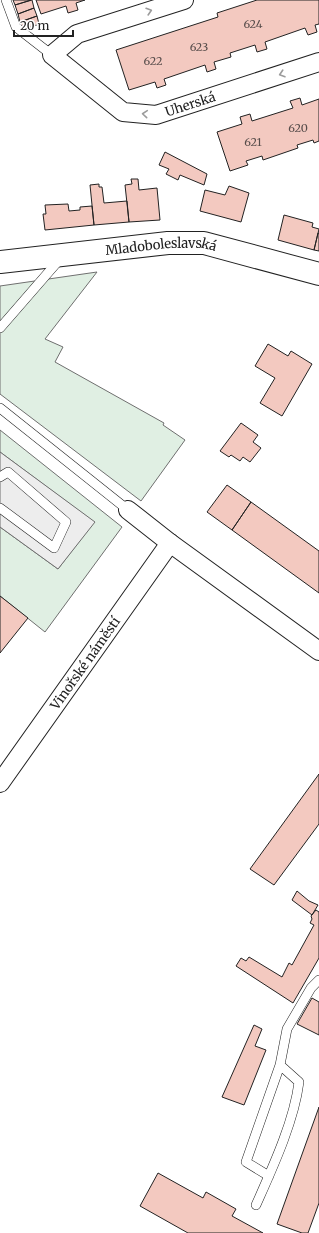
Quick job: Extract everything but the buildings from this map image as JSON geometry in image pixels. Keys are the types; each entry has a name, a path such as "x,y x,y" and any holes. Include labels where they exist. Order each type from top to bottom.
{"main road":[{"name":"Mladoboleslavská","path":"0,262 168,243 204,243 319,274"}],"street":[{"path":"52,55 76,34 184,0"},
{"name":"Uherská","path":"52,55 123,112 156,115 319,62"},
{"path":"128,510 170,543 319,651"},
{"name":"Vinořské náměstí","path":"0,784 170,543"}],"lane":[{"path":"6,0 16,27 52,55"},
{"path":"0,328 63,255"},
{"path":"0,408 128,510"},
{"path":"0,477 8,472 66,522 54,548 0,508"},
{"path":"269,1176 246,1162 280,1066 287,1029 311,988 319,980"},
{"path":"256,1205 269,1176 297,1100 299,1082 280,1066"}],"green space":[{"path":"97,272 45,339 63,347 55,362 164,423 163,425 185,440 141,501 0,394 0,286"},
{"path":"0,430 122,527 45,632 0,596 0,527 58,569 94,522 0,452"}],"shaded area":[{"path":"0,452 95,522 58,569 0,527"}]}
